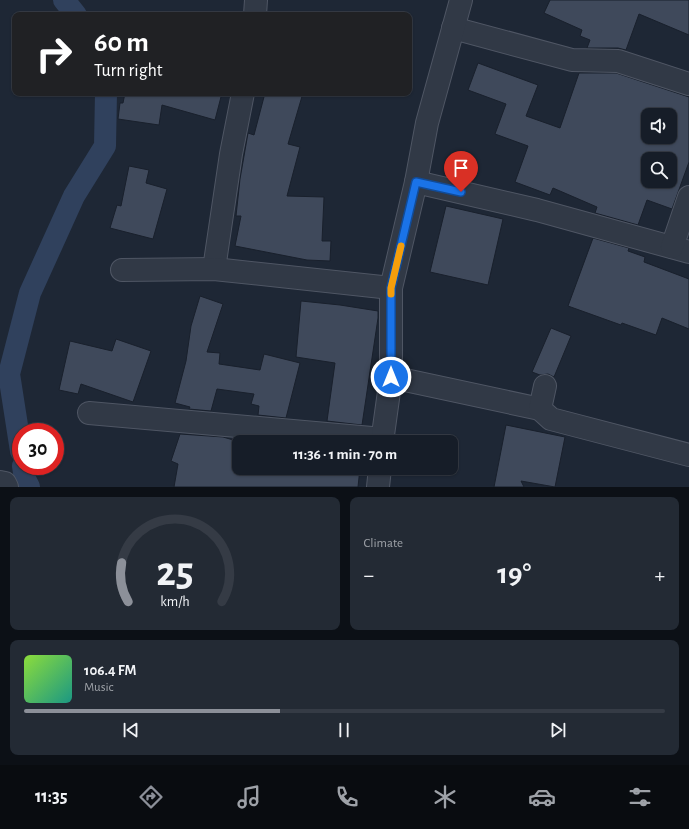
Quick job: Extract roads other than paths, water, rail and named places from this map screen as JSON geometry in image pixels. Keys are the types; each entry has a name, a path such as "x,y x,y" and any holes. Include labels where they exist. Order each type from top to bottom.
{"street":[{"path":"255,12 256,0"},
{"path":"383,435 391,377 391,288 416,182 427,123 461,0"},
{"path":"453,28 572,60 618,61 689,84"},
{"path":"214,269 231,154 242,96"},
{"path":"416,182 537,210 681,249 689,197"},
{"path":"122,270 214,269 391,288"},
{"path":"391,377 540,410 551,420 689,455"},
{"path":"540,410 545,386"},
{"path":"89,413 328,435"},
{"path":"378,487 379,475"},
{"path":"0,482 5,483 7,487"}],"waterway":[{"path":"64,0 74,12"},
{"path":"17,423 9,374 30,293 74,196 105,146 106,96"},
{"path":"24,475 29,487"}]}
